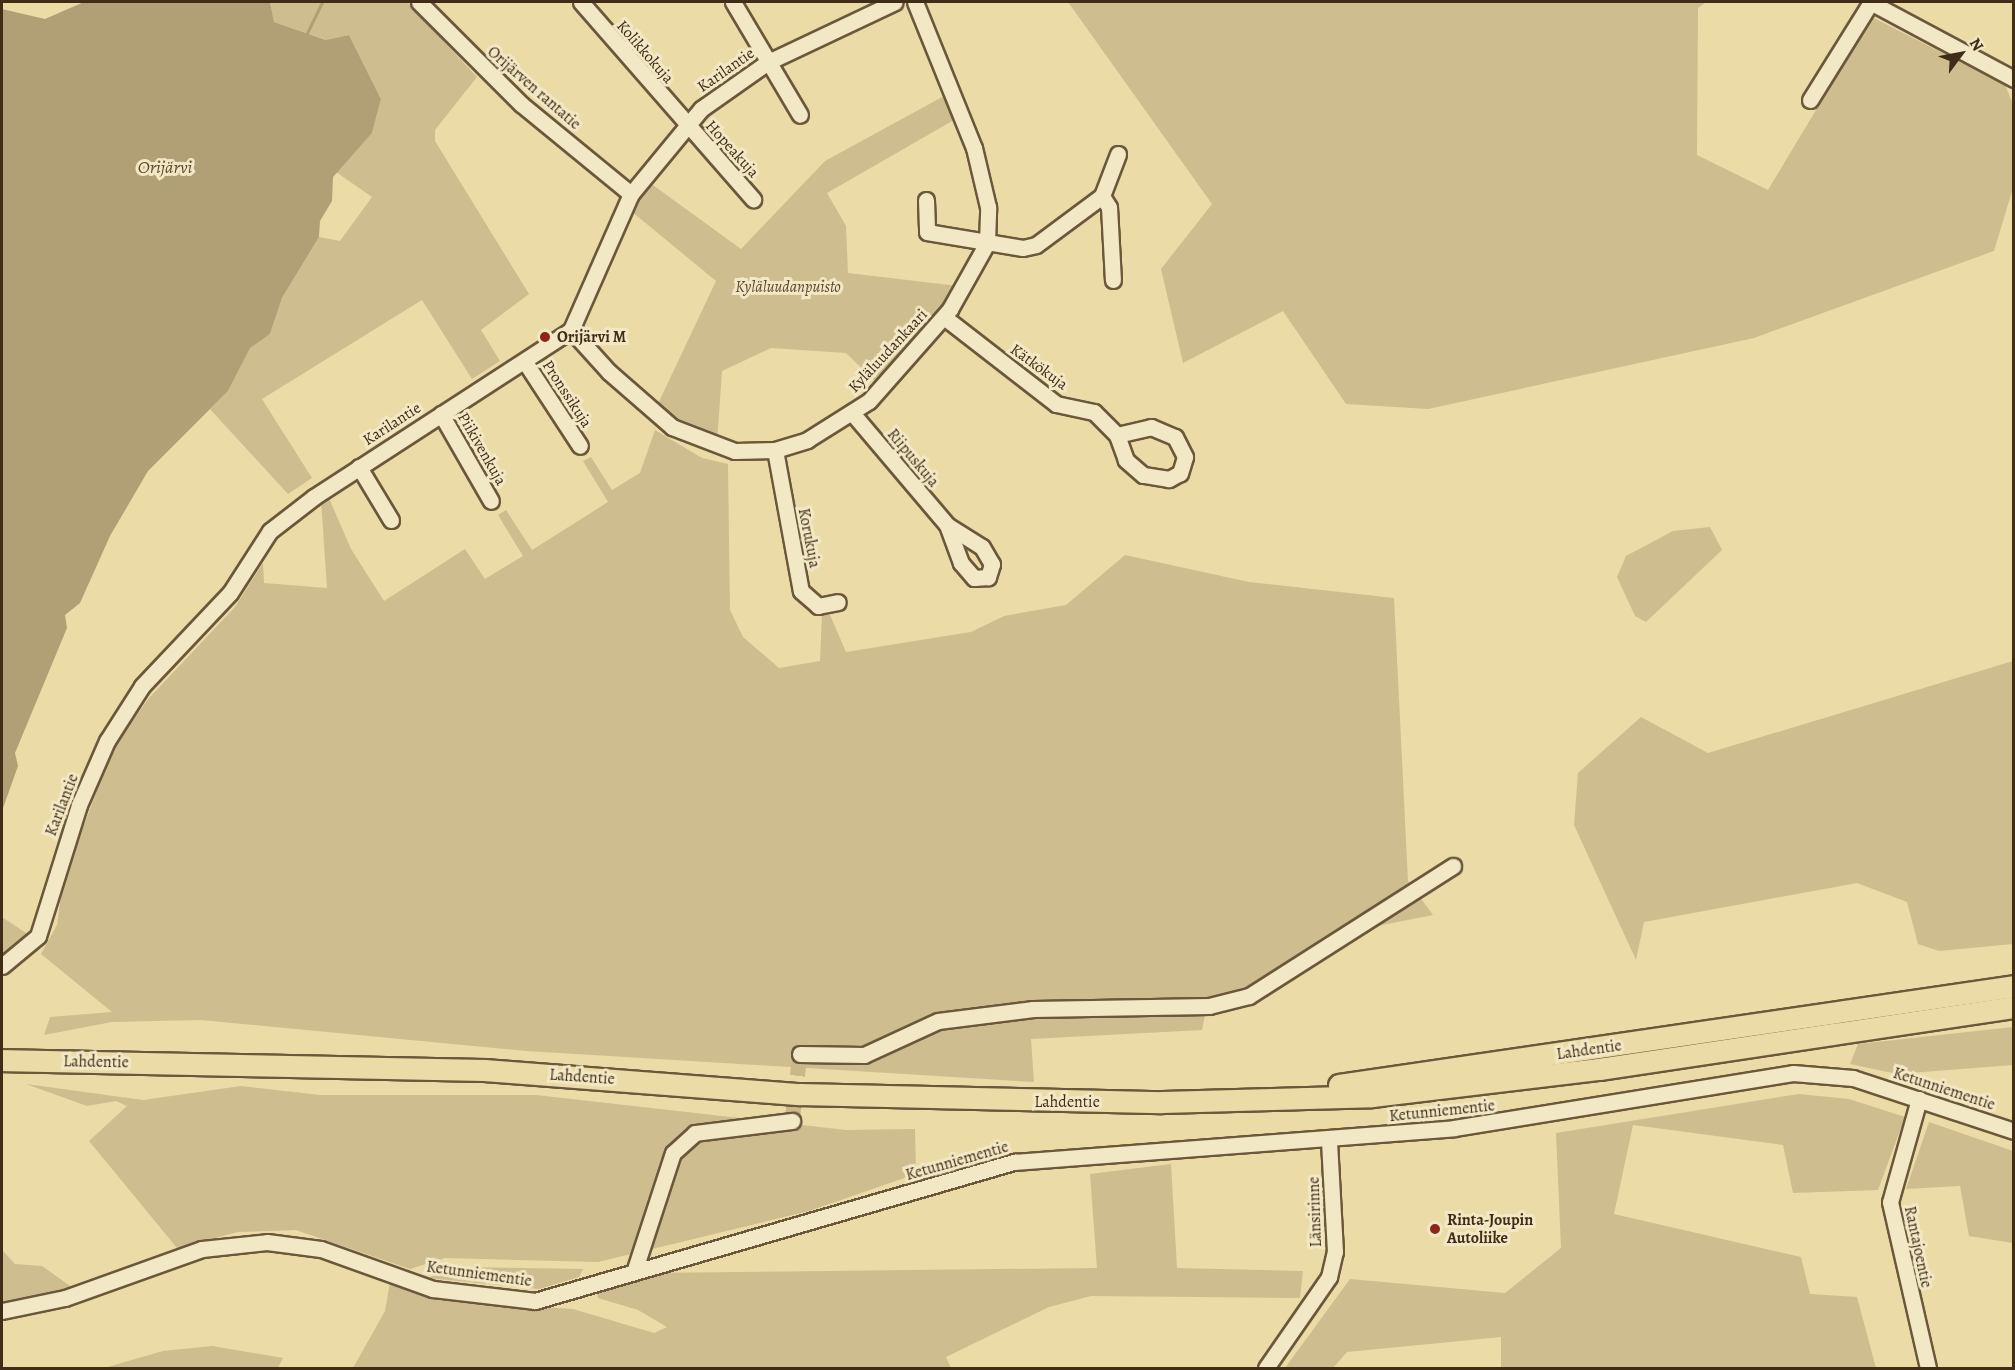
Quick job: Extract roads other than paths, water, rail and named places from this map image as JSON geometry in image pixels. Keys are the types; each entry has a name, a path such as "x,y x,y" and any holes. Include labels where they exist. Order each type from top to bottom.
{"highway":[{"name":"Lahdentie","path":"1162,1102 1369,1081 2013,986"},
{"name":"Lahdentie","path":"2,1060 485,1070 799,1094 1162,1102 1372,1096 1599,1070 2013,1007"}],"street":[{"name":"Orijärven rantatie","path":"419,2 521,104 632,194"},
{"name":"Kolikkokuja","path":"581,2 684,123"},
{"path":"733,2 800,115"},
{"path":"850,2 855,17"},
{"name":"Karilantie","path":"2,966 38,936 79,805 107,741 142,686 230,593 270,531 359,467 572,330 632,194 684,123 768,62 855,17 895,2"},
{"name":"Kyläluudankaari","path":"572,330 609,372 672,427 735,450 775,450 807,440 853,414 944,317 971,281 987,243 988,207 974,148 915,2"},
{"path":"1810,100 1871,2 2013,79"},
{"name":"Hopeakuja","path":"684,123 753,199"},
{"path":"926,200 927,232 987,243 1036,245 1102,196 1118,154"},
{"path":"1102,196 1109,207 1113,280"},
{"name":"Kätkökuja","path":"944,317 1056,404 1094,412 1118,435"},
{"name":"Pronssikuja","path":"525,362 580,446"},
{"name":"Piikivenkuja","path":"441,414 491,501"},
{"name":"Riipuskuja","path":"853,414 947,525"},
{"name":"Korukuja","path":"775,450 801,591 818,606 838,602"},
{"path":"359,467 391,520"},
{"path":"800,1054 864,1055 938,1021 1033,1009 1209,1006 1249,996 1453,866"},
{"name":"Ketunniementie","path":"2,1311 64,1298 176,1257 231,1244 295,1244 433,1289 535,1301 569,1295 635,1269 832,1219 1015,1162 1329,1141 1571,1113 1793,1073 1853,1078 2013,1131"},
{"name":"Rantajoentie","path":"1919,1099 1890,1202 1928,1368"},
{"path":"635,1269 673,1153 695,1132 792,1121"},
{"name":"Länsirinne","path":"1266,1368 1329,1277 1335,1252 1329,1141"}],"water":[{"name":"Orijärvi","path":"84,2 270,2 274,22 326,40 349,35 381,99 372,133 333,177 332,201 320,221 319,237 282,298 270,334 250,348 228,391 148,471 110,536 80,603 65,615 67,628 15,753 18,766 2,811 2,9 45,19"}],"waterway":[{"path":"307,33 322,2"}],"tunnel":[{"path":"792,1121 800,1054"}],"place":[{"name":"Orijärvi M","path":"545,337"},
{"name":"Rinta-Joupin Autoliike","path":"1435,1229"}],"park label":[{"name":"Kyläluudanpuisto","path":"788,287"}]}
